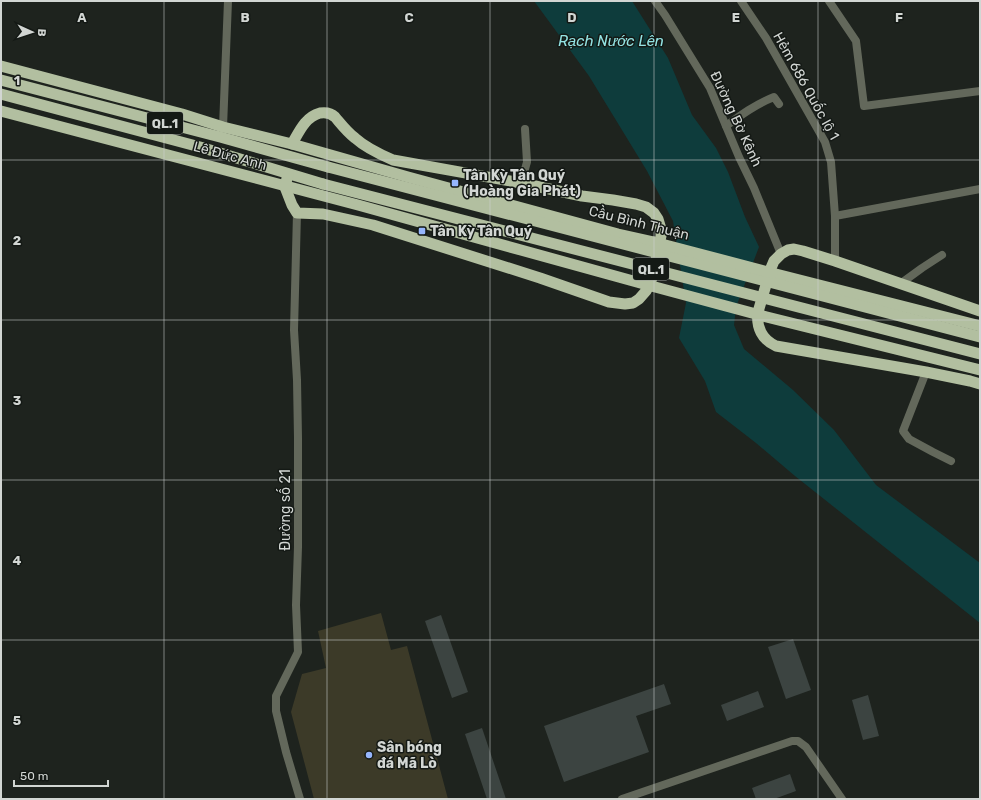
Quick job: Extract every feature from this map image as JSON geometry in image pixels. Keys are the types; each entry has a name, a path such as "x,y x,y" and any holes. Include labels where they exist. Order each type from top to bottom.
{"highway":[{"name":"Lê Đức Anh","path":"1,66 182,114 221,132 328,168"},
{"name":"Lê Đức Anh","path":"1,80 221,132 292,144"},
{"name":"Lê Đức Anh","path":"1,94 200,147 323,184 980,354"},
{"name":"Lê Đức Anh","path":"1,112 358,205 771,318 980,370"},
{"path":"288,174 285,187 297,213 323,214 373,225 540,278 609,302 625,304 633,303 646,291 653,275 661,236 661,228 654,213 646,207 393,160 364,145 353,137 332,114 328,113 316,114 308,119 302,126 292,144"},
{"name":"Cầu Bình Thuận","path":"292,144 618,234 980,326"},
{"name":"Cầu Bình Thuận","path":"328,168 980,337"},
{"path":"980,311 835,261 803,251 788,250 774,261 758,312 757,320 758,327 765,340 776,346 926,372 980,384"}],"street":[{"path":"221,132 228,1"},
{"name":"Đường Bờ Kênh","path":"655,1 710,88 781,254"},
{"name":"Hẻm 686 Quốc lộ 1","path":"741,1 766,38 825,142 831,162 835,216 835,261"},
{"path":"829,1 856,40 864,106 980,91"},
{"path":"726,126 750,109 768,99 774,97 779,104"},
{"path":"520,183 527,162 525,130"},
{"path":"835,216 980,189"},
{"name":"Đường số 21","path":"297,213 294,330 298,438 296,605 298,652 276,696 276,711 300,799"},
{"path":"900,284 942,255"},
{"path":"926,372 904,431 910,439 951,461"},
{"path":"622,799 792,741 798,741 806,747 842,799"}],"shaded area":[{"name":"Sân bóng đá Mã Lò","path":"381,613 391,650 407,646 448,799 314,799 291,712 302,674 326,668 318,631"}],"water":[{"name":"Rạch Nước Lên","path":"534,1 632,1 668,58 692,115 716,148 728,172 745,217 759,247 736,307 734,325 744,349 793,390 834,430 876,485 980,563 980,623 716,412 705,381 679,338 686,303 673,221 647,171 589,76"}],"building":[{"path":"441,615 468,692 452,698 425,621"},
{"path":"793,639 811,690 786,699 768,647"},
{"path":"664,684 671,704 636,716 649,752 564,782 544,726"},
{"path":"758,691 764,707 727,721 721,705"},
{"path":"868,695 879,736 863,740 852,700"},
{"path":"482,728 506,799 487,799 465,734"},
{"path":"790,774 796,791 774,799 756,799 752,788"}],"place":[{"name":"Tân Kỳ Tân Quý (Hoàng Gia Phát)","path":"455,183"},
{"name":"Tân Kỳ Tân Quý","path":"422,231"},
{"name":"Sân bóng đá Mã Lò","path":"369,755"}]}
